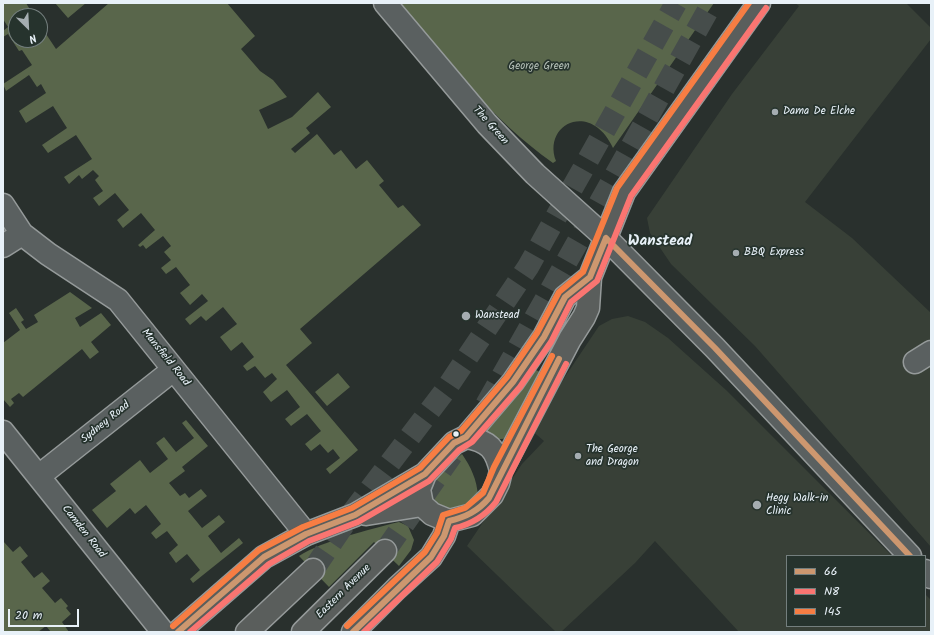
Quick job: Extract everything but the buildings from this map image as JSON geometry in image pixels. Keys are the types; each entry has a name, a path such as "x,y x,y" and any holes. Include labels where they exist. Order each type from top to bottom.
{"main road":[{"path":"425,474 419,489 422,505 432,514 449,521 472,515 492,495 501,471 570,339 588,308 590,278 624,192 759,3"},
{"path":"178,632 264,558 306,534 355,515 425,474 454,444 466,437 514,382 544,337 565,297 590,278"},
{"path":"466,437 480,439 492,448 498,458 501,471"},
{"path":"355,515 422,505"},
{"path":"353,632 397,588 431,557 444,536 449,521"},
{"name":"Eastern Avenue","path":"303,632 384,551"},
{"path":"247,632 312,570"}],"street":[{"name":"The Green","path":"385,3 487,124 535,174 606,238 715,348 909,555"},
{"name":"Mansfield Road","path":"3,205 22,234 48,254 118,300 306,534"},
{"path":"3,246 22,234"},
{"name":"Sydney Road","path":"39,476 173,370"},
{"name":"Camden Road","path":"3,432 163,632"}],"shaded area":[{"path":"795,3 906,3 931,28 931,39 805,202 852,238 931,313 931,547 755,346 671,264 650,233 647,218 732,94 799,6"},
{"path":"628,316 645,322 668,338 726,390 891,555 786,555 786,627 926,627 926,595 931,600 931,632 739,632 655,541 635,563 561,632 556,632 467,546 522,464 544,441 530,429 599,326 612,319"}],"green space":[{"path":"3,3 26,3 29,8 8,8 8,27 3,19"},
{"path":"55,3 86,3 68,18"},
{"path":"109,3 227,3 255,36 241,49 260,71 273,80 287,97 259,110 268,129 292,117 318,92 331,107 306,128 310,133 291,149 295,153 317,134 334,155 341,150 356,169 367,160 384,181 379,185 398,208 403,205 421,225 300,329 312,343 286,365 358,450 330,474 326,469 340,458 333,449 328,453 320,444 311,451 305,444 321,431 307,414 291,426 285,419 300,407 287,390 271,402 263,392 277,379 272,373 265,378 255,366 247,371 243,366 254,357 242,342 231,351 220,337 237,324 223,307 206,321 201,316 190,325 185,319 208,301 202,294 190,305 180,293 190,285 176,267 166,274 161,268 171,260 164,252 171,246 163,236 146,249 143,245 140,247 138,245 155,230 141,213 123,228 117,220 129,210 115,193 99,206 93,198 103,191 95,180 99,176 93,170 82,179 79,175 69,184 64,177 92,159 76,135 48,153 42,145 67,128 53,106 26,123 19,111 46,93 41,84 37,87 29,75 6,91 3,84 32,65 22,50 19,51 17,48 48,48 48,37 56,49"},
{"name":"George Green","path":"398,3 714,3 613,148 604,133 593,125 582,121 571,123 562,128 556,137 554,148 556,161 553,163 510,128 490,109"},
{"path":"8,27 8,34 3,37 3,31"},
{"path":"70,292 92,308 75,318 80,327 101,313 111,325 91,342 99,352 90,359 82,349 23,397 19,393 11,399 14,403 10,407 3,399 3,343 20,330 9,313 16,308 24,320 21,322 26,329 38,322 34,315"},
{"path":"534,369 544,374 513,436 505,439 498,439 489,435 485,432 495,422"},
{"path":"338,373 350,387 327,406 315,392"},
{"path":"186,420 208,446 182,467 185,471 169,483 180,496 185,493 189,498 201,489 207,496 188,511 202,528 219,515 225,522 208,536 221,553 239,538 243,543 193,583 190,579 200,570 187,554 176,563 169,553 178,545 167,531 156,539 151,533 161,524 146,505 135,514 130,508 107,528 92,510 116,491 110,484 140,460 150,473 168,459 156,443 164,437 176,452 194,438 182,423"},
{"path":"462,454 473,474 478,496 469,507 448,513 435,499 432,491 431,480"},
{"path":"399,522 408,526 414,540 411,550 399,566 374,542 329,587 299,556 333,540"},
{"path":"3,541 13,552 20,546 28,556 21,562 34,578 42,572 50,581 42,588 55,603 61,598 68,606 66,608 71,614 62,622 69,632 51,632 46,626 38,632 3,632"}],"tunnel":[{"path":"313,570 349,517 444,392 528,267 676,3"},
{"path":"486,405 712,3"},
{"path":"385,551 452,455"}],"transit line":[{"name":"145","path":"173,626 259,550 303,527 352,508 420,468 449,437 461,431 507,377 537,333 559,292 583,272 617,188 749,3"},
{"name":"N8","path":"190,632 269,564 309,541 358,522 429,481 459,450 472,442 520,387 551,342 571,302 597,281 631,196 766,8"},
{"name":"66","path":"606,238 715,348 909,555"},
{"name":"66","path":"178,632 264,557 306,534 355,515 425,474 454,443 466,437 513,382 544,337 565,297 590,277 606,238"},
{"name":"145","path":"347,626 425,552 437,533 443,515 465,508 483,493 494,467 552,356"},
{"name":"66","path":"353,632 431,557 444,536 449,521 461,518 471,513 489,498 559,359"},
{"name":"N8","path":"364,632 437,562 451,539 455,528 478,519 496,502 566,364"}],"place":[{"name":"Dama De Elche","path":"775,112"},
{"name":"BBQ Express","path":"736,253"},
{"name":"Wanstead","path":"466,316"},
{"name":"The George and Dragon","path":"578,456"},
{"name":"Hegy Walk-in Clinic","path":"757,505"}],"district":[{"name":"Wanstead","path":"660,242"}]}
